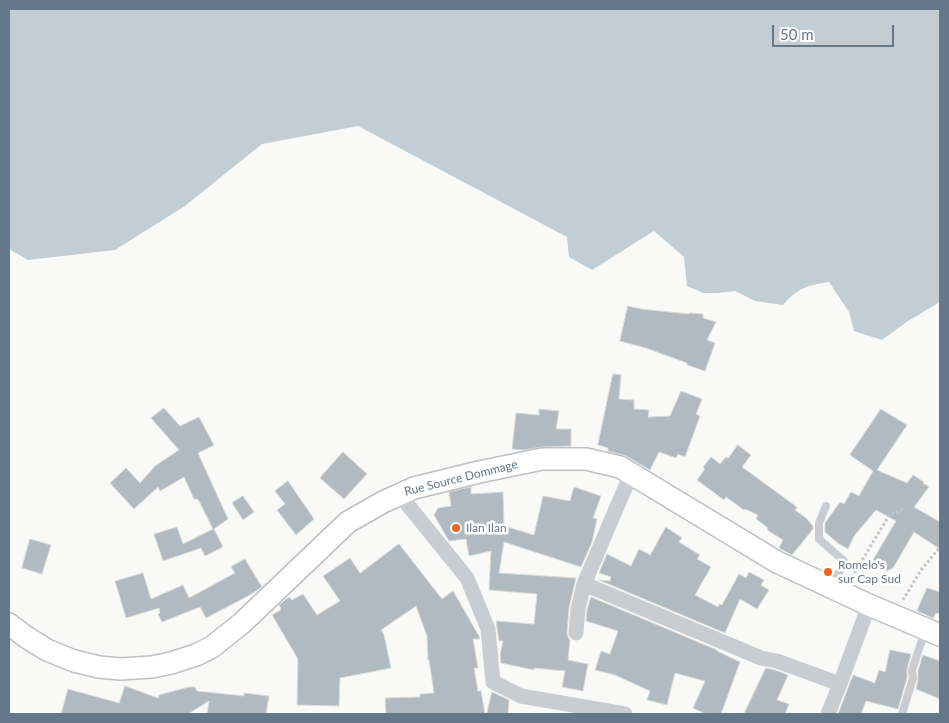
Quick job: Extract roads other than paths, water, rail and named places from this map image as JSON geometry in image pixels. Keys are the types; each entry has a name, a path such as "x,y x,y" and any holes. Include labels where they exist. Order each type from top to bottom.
{"main road":[{"name":"Rue Source Dommage","path":"9,624 47,650 74,661 120,669 152,667 171,663 196,655 212,646 242,623 348,522 399,494 414,488 479,472 542,459 586,459 620,467 777,562 869,605 933,632"}],"street":[{"path":"576,633 578,609 584,584 631,474"},
{"path":"399,494 467,578 488,629 493,682 521,696 625,714"},
{"path":"584,584 761,658 777,661 840,684"},
{"path":"828,714 869,605"}],"lane":[{"path":"826,506 819,523 820,539 844,561 837,590"},
{"path":"902,714 913,678 912,670 933,632"}],"place":[{"name":"Ilan Ilan","path":"456,528"},
{"name":"Romelo's sur Cap Sud","path":"828,572"}]}
